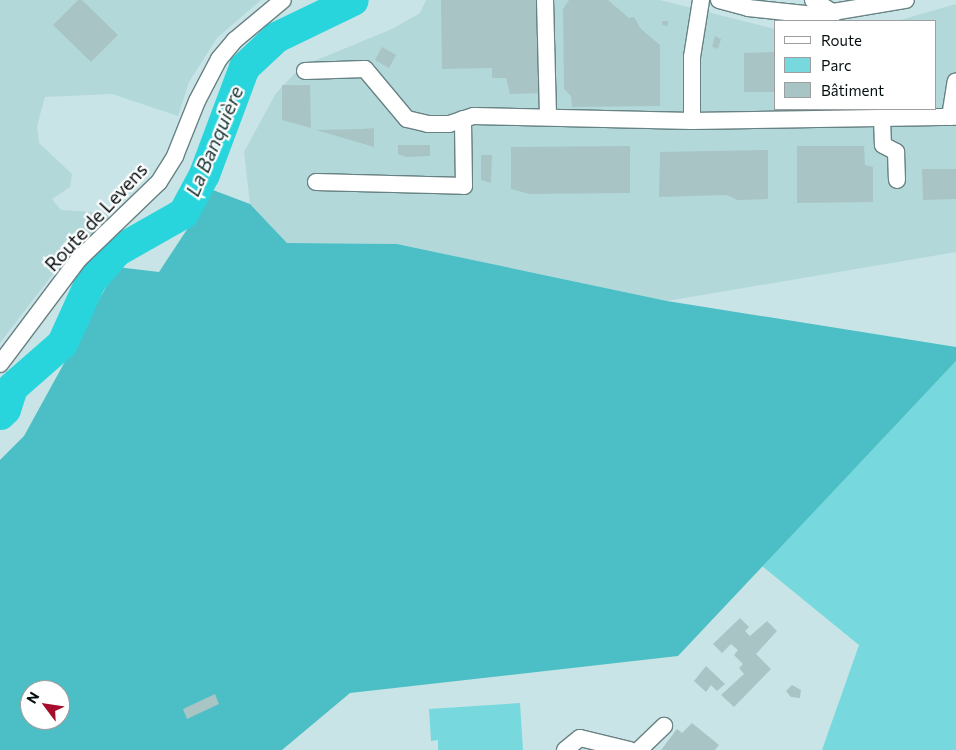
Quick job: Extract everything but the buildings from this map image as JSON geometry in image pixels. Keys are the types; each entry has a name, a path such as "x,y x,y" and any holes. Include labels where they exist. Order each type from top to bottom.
{"street":[{"name":"Route de Levens","path":"0,364 78,260 140,204 159,182 175,156 197,101 219,59 235,40 283,0"},
{"path":"545,0 548,117"},
{"path":"692,121 692,57 701,0"},
{"path":"718,0 748,8 815,15 906,0"},
{"path":"813,0 834,13"},
{"path":"305,71 365,69 407,119 449,124 469,118 548,117 692,121 953,117 956,81"},
{"path":"316,182 464,186 469,118"},
{"path":"882,118 883,145 896,152 897,180"},
{"path":"640,750 664,726"},
{"path":"565,750 580,738 630,750"}],"shaded area":[{"path":"0,0 261,0 217,38 189,82 178,116 112,94 45,97 37,126 39,143 72,174 70,187 52,199 61,210 112,213 99,229 69,253 0,343"},
{"path":"426,0 660,0 774,29 774,110 936,110 936,20 900,20 956,4 956,252 667,301 397,244 287,243 250,204 244,152 276,93 302,66 392,29 420,13"},
{"path":"213,190 250,204 287,243 397,244 667,301 956,347 956,361 678,656 350,693 282,750 0,750 0,460 24,436 117,267 159,272"}],"green space":[{"path":"956,361 956,750 822,750 859,645 762,566"},
{"path":"520,703 523,750 438,750 438,740 431,741 429,709"}],"waterway":[{"name":"La Banquière","path":"0,414 5,409 12,387 62,343 90,281 116,251 183,213 204,174 244,67 276,37 353,0"}]}
